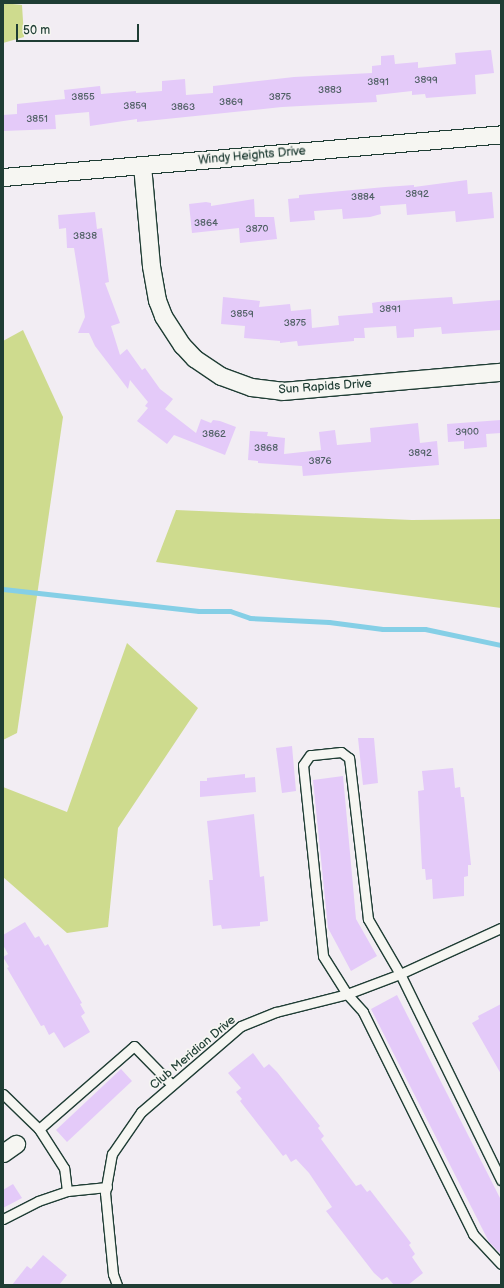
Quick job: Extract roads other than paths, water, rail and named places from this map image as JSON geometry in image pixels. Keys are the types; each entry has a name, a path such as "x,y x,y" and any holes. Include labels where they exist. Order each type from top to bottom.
{"street":[{"name":"Windy Heights Drive","path":"3,177 501,134"},
{"name":"Sun Rapids Drive","path":"142,165 152,272 157,300 163,316 182,345 199,361 222,376 251,387 282,391 501,372"}],"lane":[{"path":"501,1180 400,974 366,913 350,758 341,752 310,755 303,765 321,951 347,994 363,1012 473,1234 501,1264"},
{"name":"Club Meridian Drive","path":"117,1285 113,1274 107,1187 112,1154 141,1112 241,1026 276,1012 347,994 400,974 501,928"},
{"path":"39,1129 134,1046 172,1085"},
{"path":"3,1094 39,1129 64,1168 67,1191"},
{"path":"3,1219 38,1201 67,1191 107,1187"}],"waterway":[{"path":"3,589 199,611 230,611 250,618 329,622 383,629 425,629 501,645"}]}
